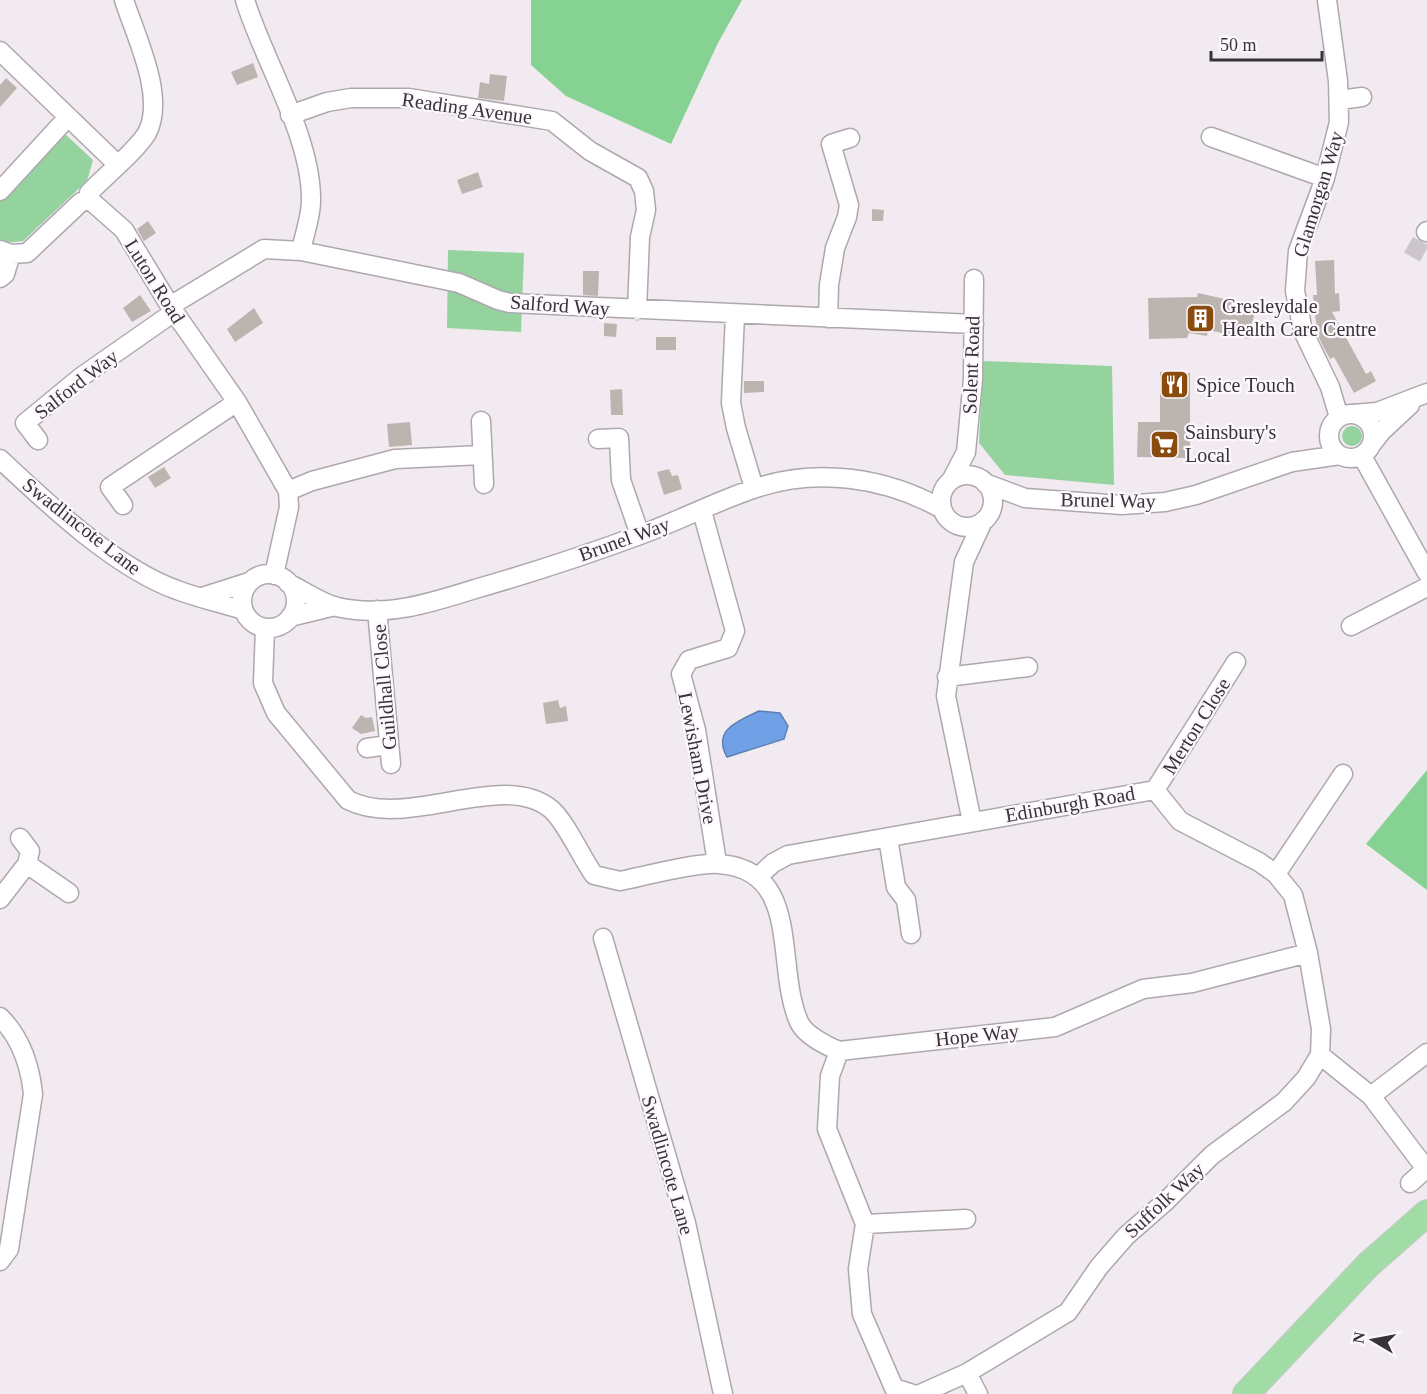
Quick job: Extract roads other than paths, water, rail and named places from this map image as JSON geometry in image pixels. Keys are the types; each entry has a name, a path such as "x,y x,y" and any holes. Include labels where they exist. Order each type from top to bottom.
{"highway":[{"path":"1246,1394 1368,1265 1423,1222"}],"street":[{"path":"0,278 5,274 5,252 27,253 81,202 90,200 89,193 146,135 154,117 154,94 124,0"},
{"path":"245,0 291,115 310,174 311,204 301,251"},
{"name":"Glamorgan Way","path":"1327,0 1340,122 1325,178 1298,251 1295,291 1303,331 1330,387 1340,420 1330,444 1340,455"},
{"path":"0,51 117,164"},
{"path":"1339,100 1362,97"},
{"name":"Reading Avenue","path":"291,115 327,102 351,98 409,98 552,121 590,151 638,178 644,191 645,210 640,237 637,309"},
{"path":"0,191 68,117"},
{"path":"1211,136 1325,178"},
{"path":"828,318 829,285 835,248 847,217 849,205 831,144 850,138"},
{"name":"Luton Road","path":"90,200 124,230 172,309 237,402 288,491"},
{"name":"Salford Way","path":"38,440 25,423 81,377 172,309 264,249 301,251 459,283 510,303 735,315 974,324"},
{"name":"Solent Road","path":"949,482 966,452 973,379 974,279"},
{"path":"735,315 731,403 754,488"},
{"path":"1340,420 1377,412 1427,393"},
{"path":"1366,451 1404,409 1427,393"},
{"path":"123,506 110,486 237,402"},
{"path":"1340,420 1360,415 1370,424 1373,431 1366,451 1427,573"},
{"name":"Brunel Way","path":"1292,462 1313,449 1340,420"},
{"path":"481,421 484,484"},
{"path":"598,439 619,438 621,480 640,535"},
{"name":"Brunel Way","path":"982,480 1025,498 1122,505 1165,502 1196,495 1292,462 1340,455 1354,458 1366,451"},
{"path":"966,452 992,498 986,518 964,562 947,677 946,696 972,822"},
{"path":"281,579 290,507 288,491 312,481 396,459 482,455"},
{"name":"Swadlincote Lane","path":"0,459 50,505 131,567 177,590 243,610"},
{"path":"964,562 955,524 942,509 940,500 949,482 966,475 982,480"},
{"name":"Brunel Way","path":"290,617 334,606 377,610 422,605 640,535 754,488 792,480 830,477 873,481 912,492 942,509"},
{"name":"Brunel Way","path":"912,492 949,482"},
{"name":"Brunel Way","path":"986,518 1025,498"},
{"name":"Lewisham Drive","path":"702,511 735,631 728,648 689,660 681,674 696,730 717,863"},
{"path":"955,524 967,527 986,518"},
{"path":"202,597 249,582 263,575 281,579 295,597 290,617 278,626 265,628 254,624 243,610 243,594 249,582"},
{"name":"Brunel Way","path":"281,579 334,606"},
{"path":"1351,626 1427,588"},
{"name":"Guildhall Close","path":"377,610 391,764"},
{"path":"265,628 263,683 276,713 348,800 362,808 440,805 502,794 536,800 553,811 594,875 620,881 717,863 741,867 759,876 775,898 790,987 800,1024 826,1046 839,1051 830,1076 827,1129 866,1224 858,1269 862,1314 894,1388 913,1394"},
{"name":"Merton Close","path":"1155,790 1236,662"},
{"path":"947,677 1028,667"},
{"path":"367,748 388,745"},
{"path":"1276,874 1344,774"},
{"name":"Edinburgh Road","path":"759,876 773,863 788,855 1155,790 1180,821 1234,847 1276,874 1293,895 1308,953"},
{"path":"0,899 27,864 30,851 20,838"},
{"path":"888,838 896,887 906,900 911,934"},
{"path":"27,864 69,893"},
{"name":"Swadlincote Lane","path":"603,938 686,1223 723,1394"},
{"path":"1308,953 1321,1029 1320,1055 1371,1096 1426,1168 1410,1183"},
{"name":"Hope Way","path":"839,1051 1055,1027 1143,989 1192,983 1308,953"},
{"path":"0,1017 18,1039 28,1068 33,1094 9,1249 0,1260"},
{"path":"1371,1096 1427,1053"},
{"name":"Suffolk Way","path":"920,1394 967,1373 1068,1312 1099,1267 1126,1236 1166,1202 1212,1155 1284,1102 1306,1078 1320,1055"},
{"path":"866,1224 966,1219"},
{"path":"967,1373 978,1394"}],"water":[{"path":"759,711 780,713 788,726 784,739 727,757 723,748 725,733 736,723"}],"tunnel":[{"path":"1412,257 1426,232"}],"place":[{"name":"Gresleydale Health Care Centre","path":"1201,318"},
{"name":"Spice Touch","path":"1175,385"},
{"name":"Sainsbury's Local","path":"1164,444"}]}
